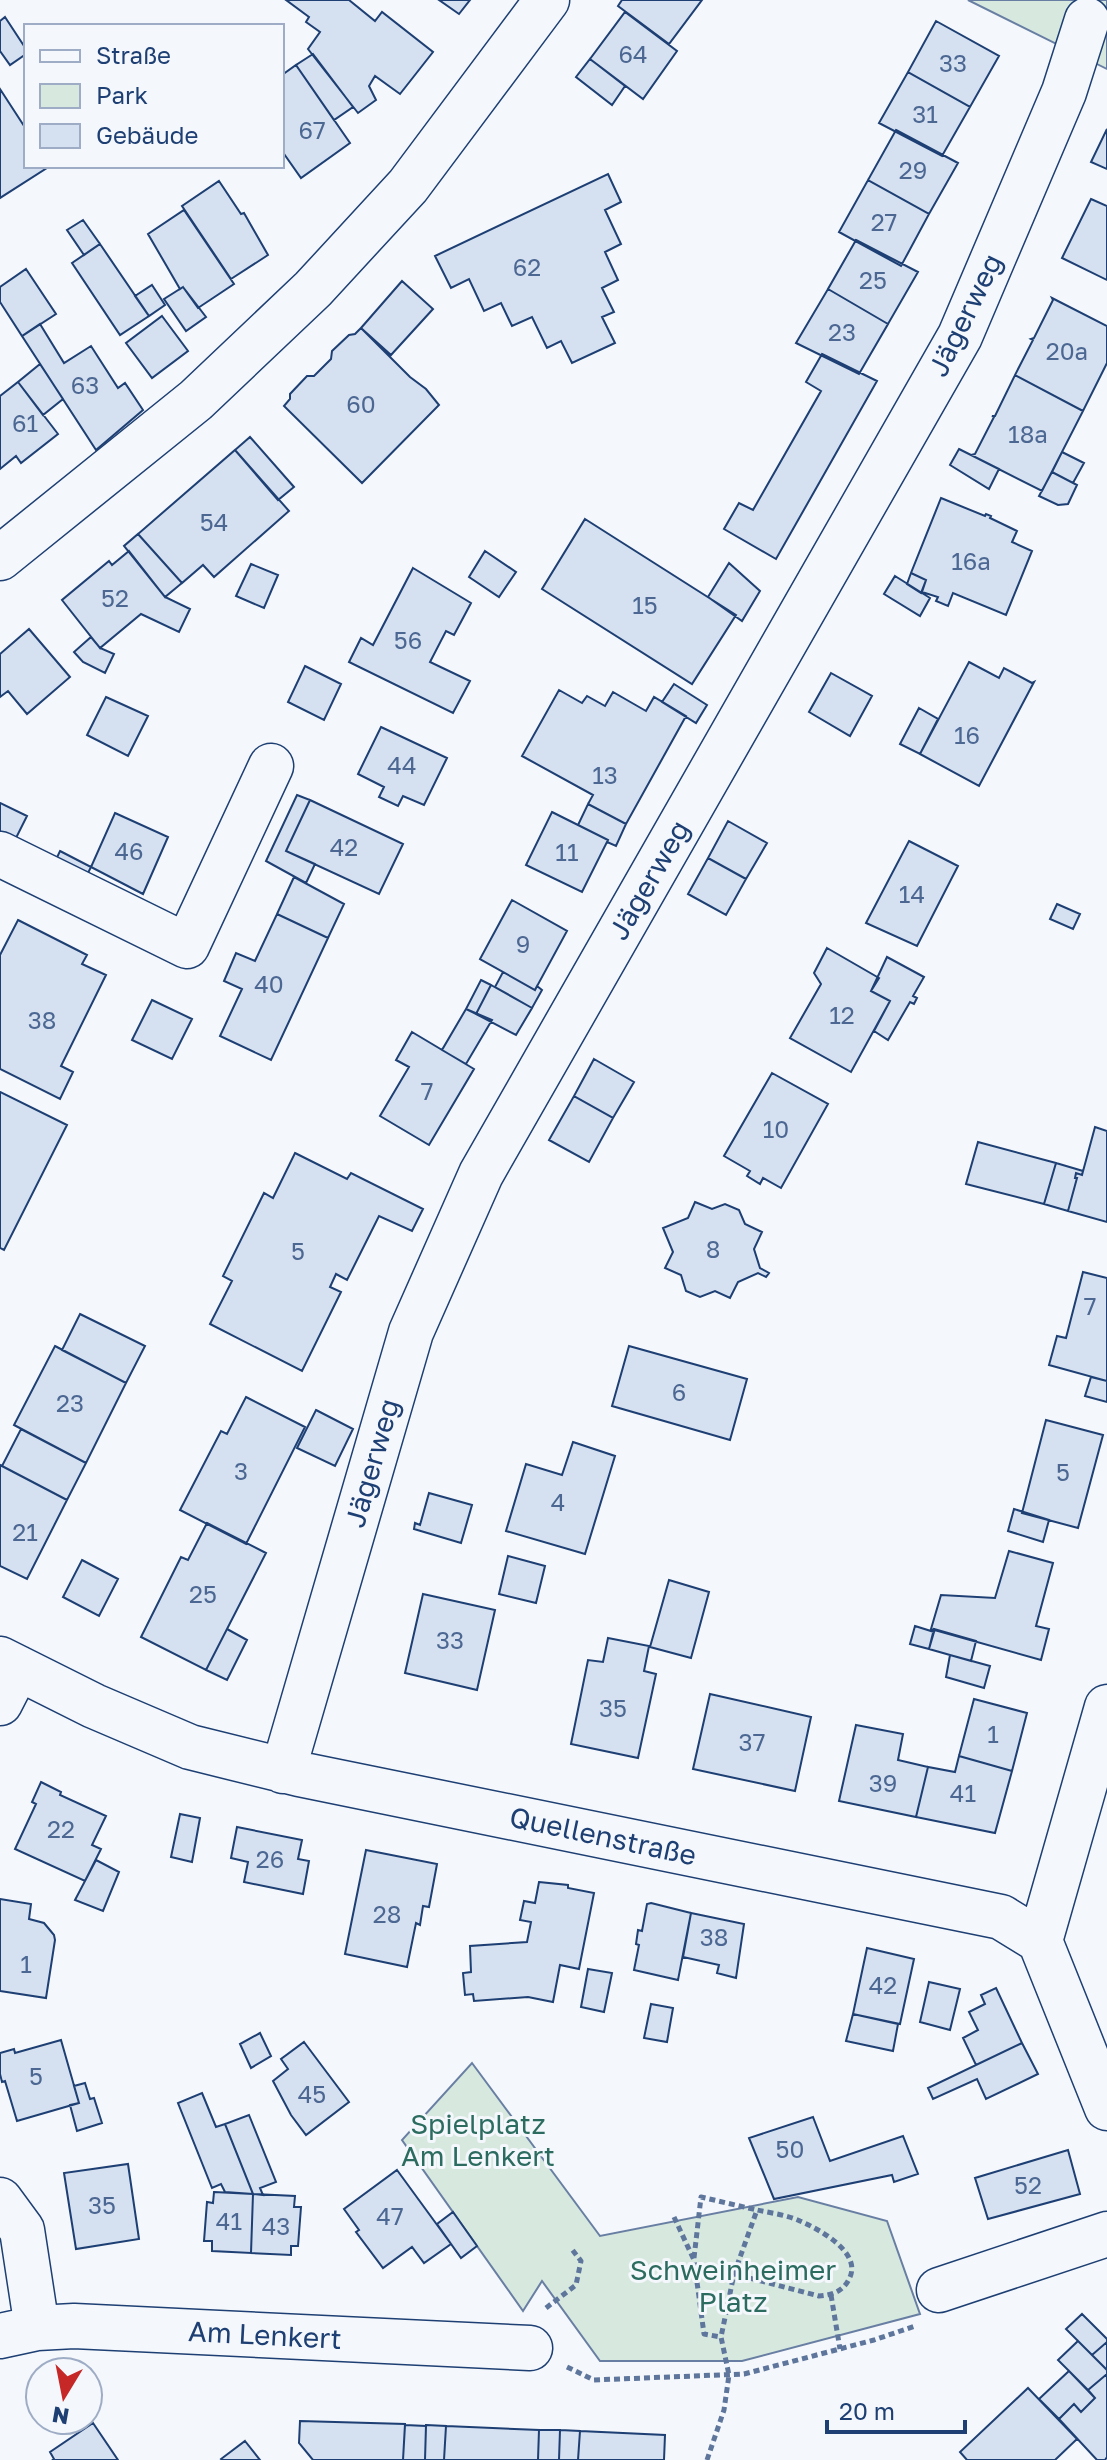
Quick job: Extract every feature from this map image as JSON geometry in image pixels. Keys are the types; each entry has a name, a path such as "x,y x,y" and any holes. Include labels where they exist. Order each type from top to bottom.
{"street":[{"path":"0,558 196,400 313,289 408,186 547,0"},
{"name":"Jägerweg","path":"283,1771 411,1332 481,1174 960,336 1064,92 1087,20"},
{"path":"0,854 187,946 271,766"},
{"name":"Quellenstraße","path":"6,1677 94,1706 190,1747 283,1771 1001,1917 1040,1941"},
{"path":"1107,1707 1040,1941 1107,2108"},
{"path":"0,2200 22,2230 18,2332"},
{"path":"939,2290 1107,2234"},
{"name":"Am Lenkert","path":"18,2332 90,2327 530,2348"}],"path":[{"path":"721,2337 704,2334 694,2260 701,2197 800,2221 846,2251 852,2264 850,2277 840,2291 831,2295 819,2296 734,2274"},
{"path":"707,2460 724,2410 729,2375 721,2337 734,2274 757,2210"},
{"path":"674,2217 694,2260"},
{"path":"571,2248 581,2261 576,2285 540,2313 530,2348 594,2380 744,2374 840,2349 932,2320 939,2290"},
{"path":"831,2295 840,2349"}],"green space":[{"path":"968,0 1107,0 1107,69"},
{"name":"Schweinheimer Platz","path":"472,2063 600,2236 798,2197 887,2221 920,2314 742,2361 600,2361 542,2281 523,2311 402,2140"}],"building":[{"path":"286,0 349,0 375,21 382,12 433,52 400,94 375,76 369,86 376,100 358,113 308,49 320,32 306,22 309,17"},
{"path":"439,0 470,0 459,14"},
{"path":"622,0 702,0 669,44 618,6"},
{"path":"625,12 677,51 643,99 590,59"},
{"path":"5,17 24,46 24,55 10,65 0,51 0,21"},
{"path":"936,21 999,56 970,107 908,72"},
{"path":"313,54 353,107 334,120 296,65"},
{"path":"590,59 625,86 612,105 576,77"},
{"path":"296,65 350,143 301,178 284,154 284,74"},
{"path":"908,72 970,107 942,156 879,123"},
{"path":"0,89 24,126 24,168 47,168 0,198"},
{"path":"1107,129 1107,169 1091,162"},
{"path":"896,130 958,163 929,214 868,180"},
{"path":"608,174 621,202 605,210 621,244 605,252 618,280 602,288 614,312 602,317 615,343 572,363 561,341 547,348 532,317 512,326 501,303 484,311 469,279 451,288 435,256"},
{"path":"868,180 929,214 901,266 839,232"},
{"path":"219,181 241,214 244,213 268,255 231,279 182,206"},
{"path":"1091,199 1107,206 1107,280 1062,258"},
{"path":"184,210 234,284 198,308 183,287 180,289 148,234"},
{"path":"83,220 100,244 84,255 67,230"},
{"path":"856,240 918,272 888,324 828,289"},
{"path":"100,244 149,316 120,335 72,263"},
{"path":"26,269 56,314 22,336 0,302 0,287"},
{"path":"402,281 433,309 391,355 361,328"},
{"path":"152,285 165,305 149,316 135,296"},
{"path":"183,287 206,317 186,331 164,299"},
{"path":"828,289 888,324 859,374 796,343"},
{"path":"1052,298 1107,326 1107,363 1083,411 1015,375"},
{"path":"162,316 188,351 152,378 126,343"},
{"path":"40,324 64,363 91,346 118,388 125,383 143,410 96,450 22,336"},
{"path":"361,328 439,405 362,483 284,406 290,394 307,376 314,376 331,359 332,351"},
{"path":"822,354 877,381 776,559 724,529 739,503 753,510 821,391 806,382"},
{"path":"40,364 63,399 43,415 18,382"},
{"path":"1015,375 1083,411 1042,491 971,455 975,454"},
{"path":"18,382 58,434 21,463 16,456 0,469 0,396"},
{"path":"250,437 294,487 278,500 235,450"},
{"path":"959,449 999,469 989,489 950,465"},
{"path":"235,450 289,511 214,577 203,565 182,583 138,534"},
{"path":"1062,452 1084,463 1073,483 1052,472"},
{"path":"1052,472 1077,485 1068,504 1058,505 1039,496"},
{"path":"941,498 991,516 1017,531 1012,542 1032,551 1006,615 953,593 948,606 936,601 938,597 922,592 926,580 911,573"},
{"path":"585,519 736,615 692,684 542,589"},
{"path":"138,534 182,583 165,597 124,546"},
{"path":"129,551 165,597 190,609 179,632 141,614 100,648 62,600 109,561 112,565"},
{"path":"485,551 516,572 499,597 469,577"},
{"path":"729,563 760,591 742,621 708,597"},
{"path":"251,564 278,575 264,608 236,596"},
{"path":"413,568 471,603 454,635 446,631 430,662 470,681 453,713 349,662 361,638 373,645"},
{"path":"911,573 926,580 921,593 907,584"},
{"path":"895,576 930,598 920,616 884,594"},
{"path":"29,629 70,677 27,714 8,691 0,697 0,654"},
{"path":"91,637 100,648 114,654 105,673 83,662 74,652"},
{"path":"969,662 999,678 1004,668 1034,682 979,786 920,754"},
{"path":"305,666 341,684 324,720 288,702"},
{"path":"831,673 872,696 850,736 809,712"},
{"path":"674,684 707,705 696,723 662,702"},
{"path":"559,690 582,703 587,696 605,706 613,692 646,711 654,697 686,716 626,824 588,804 593,795 522,756"},
{"path":"106,697 148,716 128,756 87,735"},
{"path":"919,708 938,719 920,754 900,744"},
{"path":"381,727 447,758 424,805 403,796 398,806 379,797 384,787 358,774"},
{"path":"297,795 310,800 286,851 315,864 306,883 266,861"},
{"path":"310,800 403,844 379,894 286,851"},
{"path":"0,803 27,816 11,848 0,843"},
{"path":"588,804 626,824 616,846 578,825"},
{"path":"552,812 608,840 582,892 526,865"},
{"path":"115,813 168,837 143,894 91,867"},
{"path":"728,821 767,843 746,879 708,858"},
{"path":"909,841 958,866 917,946 866,923"},
{"path":"60,851 91,867 83,883 52,868"},
{"path":"708,858 746,879 726,915 688,894"},
{"path":"294,877 344,904 328,938 277,914"},
{"path":"512,900 567,931 535,990 480,959"},
{"path":"1057,904 1080,914 1073,929 1050,919"},
{"path":"277,914 328,938 271,1060 220,1036 242,989 224,981 236,953 255,961"},
{"path":"18,920 87,955 82,964 106,975 61,1066 73,1072 60,1099 0,1069 0,955"},
{"path":"827,948 879,978 871,991 890,1001 851,1072 790,1038 821,984 814,973"},
{"path":"887,957 924,977 913,996 917,998 914,1004 910,1002 888,1040 874,1031 890,1001 871,991"},
{"path":"503,972 535,990 537,986 542,990 532,1008 495,987"},
{"path":"481,980 491,985 476,1014 466,1009"},
{"path":"491,985 532,1008 516,1035 476,1014"},
{"path":"152,1000 192,1019 172,1059 132,1040"},
{"path":"466,1009 492,1020 466,1064 442,1050"},
{"path":"412,1032 474,1069 429,1145 380,1116 409,1067 396,1060"},
{"path":"594,1059 634,1082 613,1118 574,1096"},
{"path":"772,1073 828,1104 781,1188 763,1178 760,1184 747,1176 750,1171 724,1156"},
{"path":"0,1092 67,1125 4,1250 0,1248"},
{"path":"574,1096 613,1118 589,1162 549,1140"},
{"path":"1095,1127 1107,1131 1107,1222 1068,1211 1076,1173 1082,1175"},
{"path":"978,1142 1056,1163 1044,1204 966,1184"},
{"path":"295,1153 347,1179 351,1173 423,1209 412,1231 379,1216 347,1280 336,1274 330,1287 341,1292 302,1371 210,1324 232,1281 223,1276 264,1193 273,1198"},
{"path":"1056,1163 1083,1171 1082,1175 1076,1173 1068,1211 1044,1204"},
{"path":"695,1202 712,1209 725,1204 739,1210 745,1224 762,1232 754,1249 760,1268 769,1273 766,1277 758,1273 738,1282 730,1298 715,1291 700,1297 686,1291 681,1275 665,1268 673,1252 663,1228 688,1218"},
{"path":"1083,1272 1107,1278 1107,1381 1049,1365 1057,1336 1066,1338"},
{"path":"80,1314 145,1346 126,1383 62,1350"},
{"path":"55,1346 126,1383 86,1463 14,1425"},
{"path":"629,1346 747,1379 730,1440 612,1406"},
{"path":"1091,1377 1107,1381 1107,1402 1085,1396"},
{"path":"246,1397 305,1427 246,1544 180,1510 221,1431 227,1434"},
{"path":"316,1410 353,1429 335,1466 297,1448"},
{"path":"1046,1420 1103,1435 1078,1528 1022,1513"},
{"path":"21,1429 86,1463 67,1500 2,1466"},
{"path":"573,1442 615,1456 585,1554 506,1531 526,1464 562,1475"},
{"path":"0,1465 67,1500 27,1579 0,1566"},
{"path":"429,1493 472,1505 461,1543 414,1529 415,1523 420,1525"},
{"path":"1014,1509 1049,1520 1043,1542 1008,1531"},
{"path":"207,1523 266,1553 206,1670 141,1637 181,1557 188,1560"},
{"path":"1009,1551 1053,1563 1036,1626 1049,1629 1041,1660 931,1629 941,1595 995,1598"},
{"path":"508,1556 545,1566 536,1603 499,1594"},
{"path":"82,1560 118,1579 99,1616 63,1597"},
{"path":"669,1580 709,1592 691,1658 650,1647"},
{"path":"423,1594 495,1610 477,1690 405,1673"},
{"path":"915,1626 934,1632 929,1649 910,1644"},
{"path":"227,1629 247,1640 227,1680 206,1670"},
{"path":"934,1629 976,1641 971,1661 929,1649"},
{"path":"608,1638 649,1646 644,1671 656,1674 638,1758 571,1744 588,1660 603,1662"},
{"path":"950,1655 990,1666 984,1688 946,1677"},
{"path":"710,1694 811,1717 795,1791 693,1769"},
{"path":"974,1699 1027,1713 1012,1771 959,1756"},
{"path":"856,1725 903,1734 898,1760 928,1767 916,1817 839,1801"},
{"path":"959,1756 1012,1771 995,1833 916,1817 928,1767 955,1772"},
{"path":"41,1782 61,1792 60,1795 106,1816 92,1845 101,1849 85,1881 15,1849 36,1804 32,1802"},
{"path":"180,1814 200,1818 192,1862 171,1857"},
{"path":"237,1827 302,1840 298,1859 309,1861 303,1894 244,1882 248,1862 231,1858"},
{"path":"366,1850 437,1864 429,1907 423,1906 420,1925 416,1923 407,1967 345,1954"},
{"path":"96,1860 119,1872 103,1911 75,1900"},
{"path":"539,1882 568,1885 568,1888 594,1893 579,1969 560,1965 553,2002 528,1997 474,2001 473,1994 465,1995 463,1973 471,1972 470,1946 527,1942 531,1922 520,1920 524,1901 535,1903"},
{"path":"0,1899 31,1904 29,1919 44,1923 54,1935 46,1998 0,1991"},
{"path":"647,1904 691,1913 678,1980 634,1970 639,1945 636,1944 638,1930 642,1931"},
{"path":"691,1913 744,1924 736,1978 717,1973 719,1965 683,1957"},
{"path":"867,1948 914,1959 900,2024 853,2014"},
{"path":"588,1969 612,1973 604,2012 581,2007"},
{"path":"929,1982 960,1989 950,2030 920,2022"},
{"path":"996,1988 1022,2043 976,2065 963,2038 978,2030 969,2012 985,2004 981,1995"},
{"path":"651,2004 673,2008 667,2042 644,2038"},
{"path":"853,2014 898,2024 893,2051 846,2041"},
{"path":"260,2033 271,2056 251,2068 240,2044"},
{"path":"61,2040 79,2103 17,2121 0,2074 0,2053 14,2049 15,2053"},
{"path":"304,2042 349,2102 306,2135 273,2081 288,2069 281,2059"},
{"path":"1022,2043 1038,2074 986,2099 977,2079 933,2099 928,2088"},
{"path":"85,2083 90,2099 94,2098 102,2123 77,2131 70,2105 79,2103 74,2086"},
{"path":"202,2093 216,2127 225,2124 253,2194 225,2192 221,2184 212,2188 178,2103"},
{"path":"249,2115 276,2182 260,2188 263,2195 253,2194 225,2124"},
{"path":"813,2117 830,2161 903,2136 918,2174 894,2182 892,2175 774,2199 749,2138"},
{"path":"1068,2150 1080,2194 988,2219 975,2178"},
{"path":"128,2164 139,2239 76,2249 64,2173"},
{"path":"397,2170 451,2244 424,2263 412,2247 383,2268 356,2232 359,2230 344,2209"},
{"path":"214,2192 253,2194 251,2253 212,2251 212,2241 204,2241 207,2202 213,2203"},
{"path":"253,2194 295,2196 294,2207 301,2207 298,2246 291,2246 291,2255 251,2253"},
{"path":"453,2212 477,2246 461,2258 437,2224"},
{"path":"1082,2314 1107,2339 1092,2355 1066,2329"},
{"path":"1078,2341 1107,2370 1107,2374 1088,2390 1058,2360"},
{"path":"1107,2342 1107,2370 1092,2355"},
{"path":"1069,2371 1095,2398 1081,2412 1074,2404 1059,2419 1039,2399"},
{"path":"1107,2374 1107,2457 1097,2460 1059,2419 1074,2404 1081,2412 1095,2398 1088,2390"},
{"path":"1028,2388 1077,2439 1055,2460 967,2460 960,2452"},
{"path":"300,2421 405,2424 403,2460 313,2460 299,2443"},
{"path":"405,2425 426,2426 425,2460 403,2460"},
{"path":"426,2425 446,2426 444,2460 425,2460"},
{"path":"446,2426 539,2430 538,2460 444,2460"},
{"path":"539,2430 560,2430 559,2460 538,2460"},
{"path":"560,2430 580,2431 578,2460 559,2460"},
{"path":"580,2431 665,2435 664,2460 578,2460"},
{"path":"74,2436 102,2436 118,2460 52,2460 50,2452"},
{"path":"245,2441 260,2460 221,2459"}],"park label":[{"name":"Spielplatz Am Lenkert","path":"478,2140"}]}
